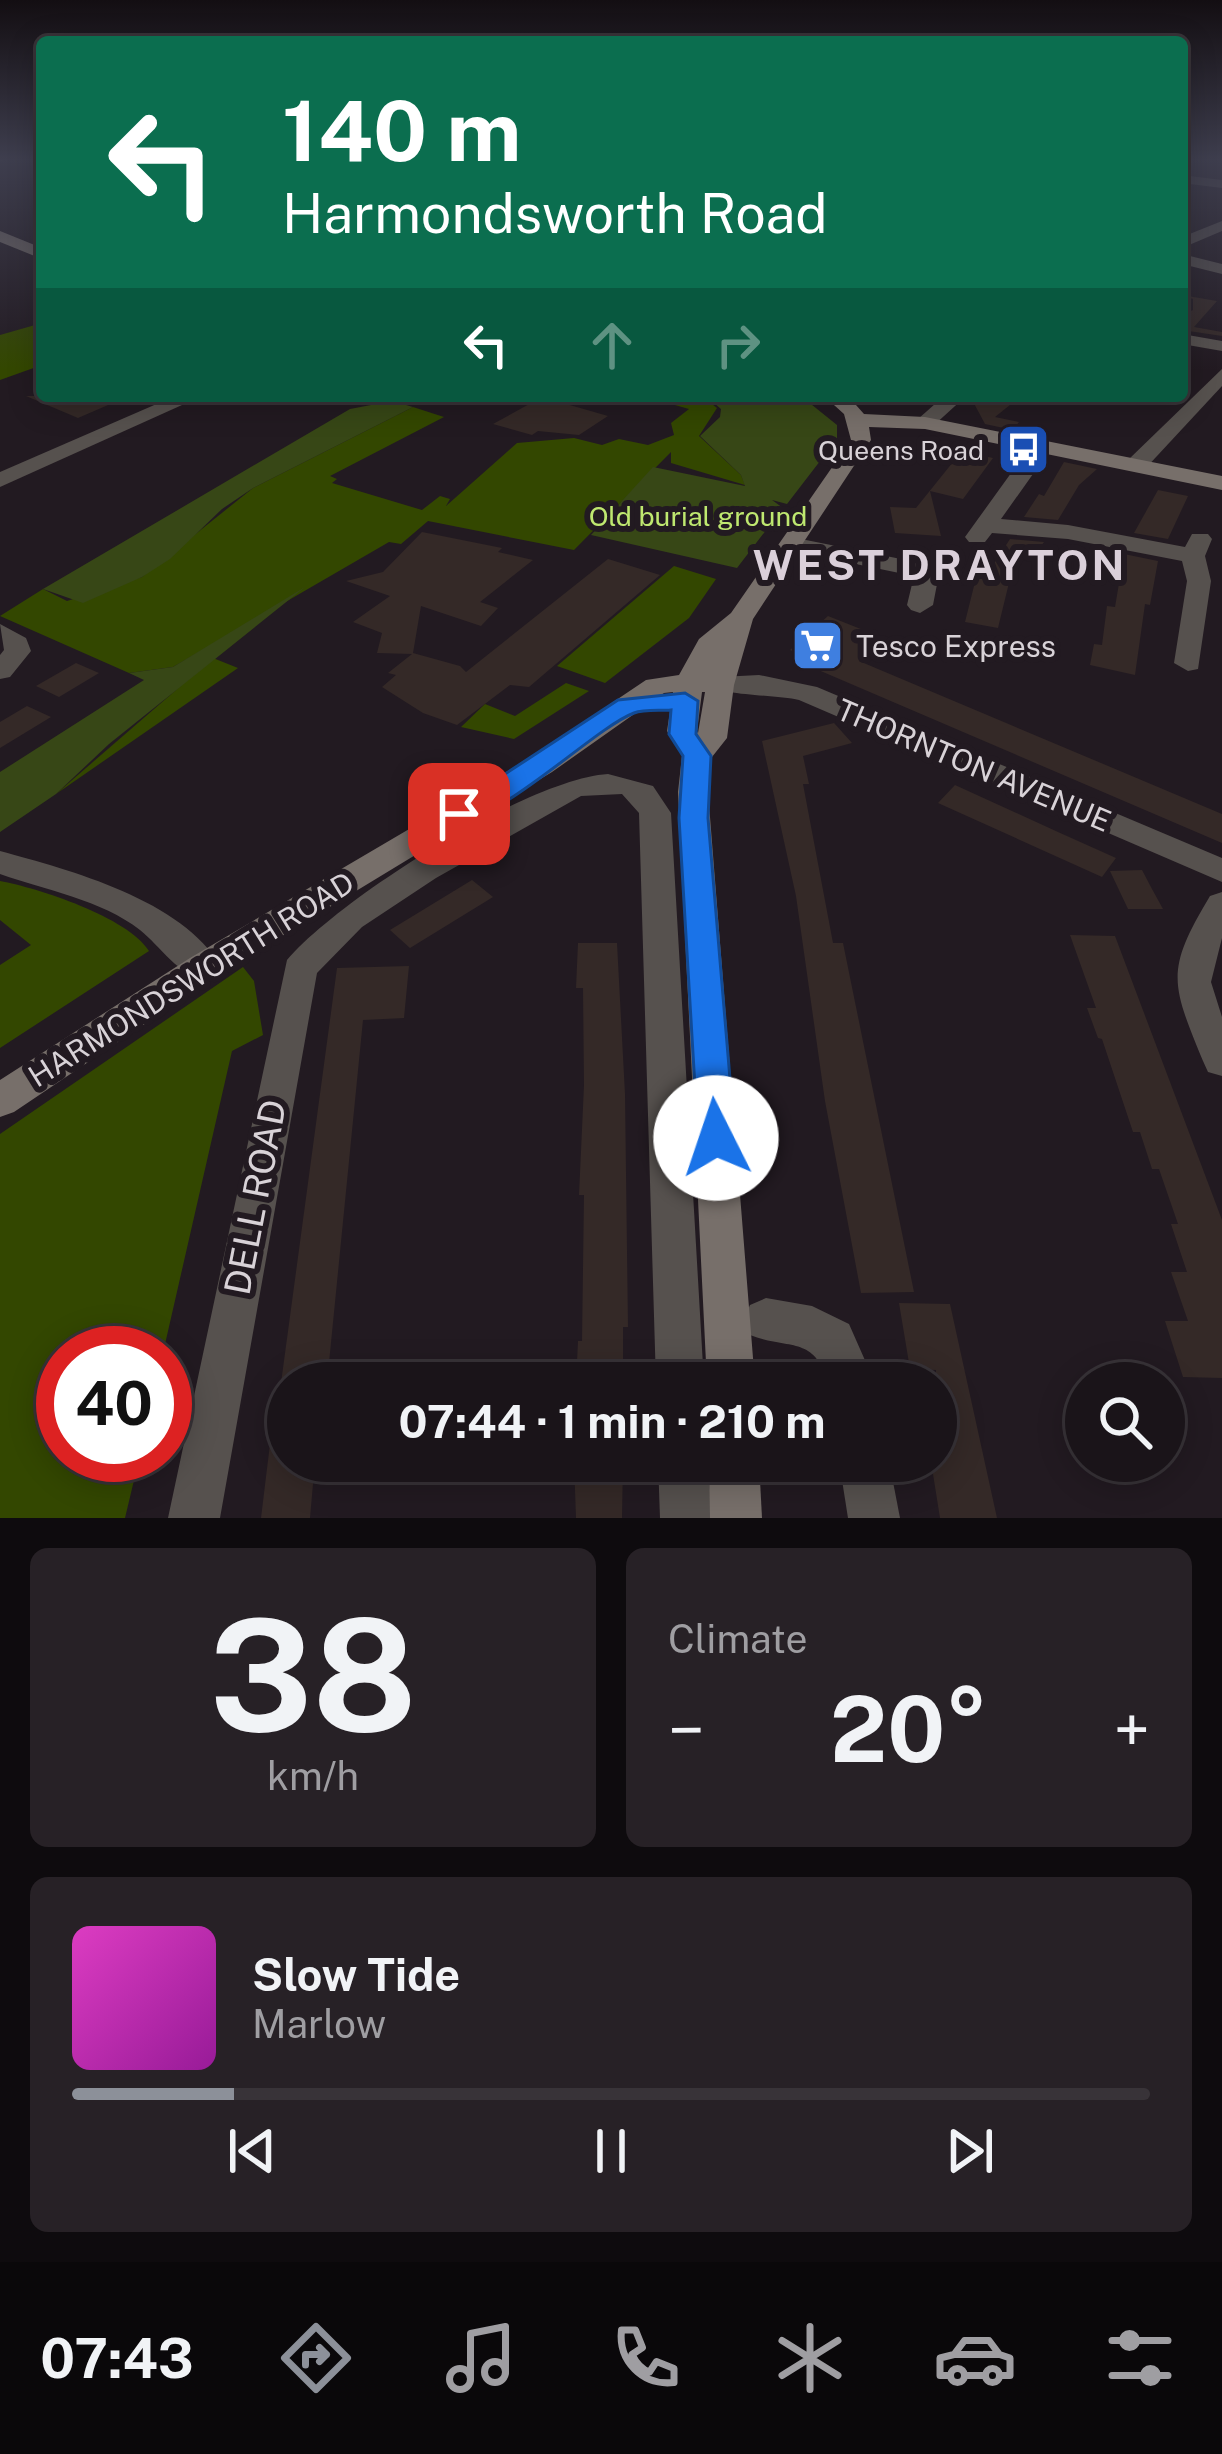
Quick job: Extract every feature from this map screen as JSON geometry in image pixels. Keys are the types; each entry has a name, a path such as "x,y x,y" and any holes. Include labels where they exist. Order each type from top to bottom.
{"street":[{"path":"2,238 36,252"},
{"path":"1188,260 1222,269"},
{"path":"1188,340 1222,346"},
{"path":"1136,465 1222,375"},
{"path":"0,480 178,402"},
{"path":"730,1362 693,818 697,756 712,738 698,689 861,440 859,420 845,402"},
{"path":"925,423 949,402"},
{"path":"859,420 925,423 1222,483"},
{"path":"1022,474 980,532 1068,532 1204,565 1188,663"},
{"path":"791,544 917,569 926,579 920,605"},
{"path":"0,632 17,644 18,651 0,671"},
{"name":"THORNTON AVENUE","path":"698,689 759,683 807,693 1222,872"},
{"name":"HARMONDSWORTH ROAD","path":"0,1101 203,967 351,896 628,705 698,689"},
{"name":"DELL ROAD","path":"194,1518 300,969 351,896 571,789 607,782 640,791 653,806 679,1362"},
{"path":"0,862 118,902 151,920 203,967"},
{"path":"1222,904 1190,969 1192,988 1222,1061"},
{"path":"766,1320 809,1325 830,1335 847,1362"},
{"path":"684,1482 686,1518"},
{"path":"735,1482 736,1518"},
{"path":"868,1482 874,1518"}],"green space":[{"path":"36,325 36,367 0,380 0,335"},
{"path":"387,402 413,407 253,488 142,577 83,603 43,589 350,409"},
{"path":"664,402 709,402 717,408 699,436 741,475 745,485 671,463 671,452 574,550 428,521 401,544 389,542 173,667 129,673 0,616 43,589 67,601 142,577 253,488 413,407 444,417 330,476 337,479 332,483 422,510 440,496 450,499 446,506 517,443 574,438 602,445 619,439 648,445 674,435 671,423 689,409"},
{"name":"Old burial ground","path":"713,402 808,402 837,425 837,439 787,504 772,500 783,508 737,568 591,535 653,467 745,486 741,475 700,436 720,417 721,409"},
{"path":"674,566 716,579 689,618 605,683 557,666"},
{"path":"305,587 109,744 56,794 0,832 0,772 144,680 129,673 173,667"},
{"path":"213,658 238,668 56,794"},
{"path":"566,683 589,691 514,739 461,727 485,704 515,716"},
{"path":"0,881 103,916 149,951 0,1048 0,965 31,945 0,920"},
{"path":"243,967 254,981 263,1035 232,1051 169,1326 36,1326 36,1482 134,1482 125,1518 0,1518 0,1134"}],"building":[{"path":"1188,296 1217,301 1194,327 1222,332 1222,336 1188,331 1193,299"},
{"path":"40,402 115,402 78,418"},
{"path":"533,402 559,402 608,416 579,435 538,431 532,435 493,424"},
{"path":"973,402 1014,402 995,417 1019,422 1013,430 985,424"},
{"path":"965,452 993,458 963,499 930,491 941,536 895,533 890,507 916,508 953,462"},
{"path":"1064,462 1097,469 1079,485 1058,520 1024,517 1039,494 1044,496"},
{"path":"1158,490 1188,496 1168,539 1134,533"},
{"path":"422,532 502,548 498,552 533,560 480,602 498,608 481,626 421,606 413,653 460,666 466,672 608,559 660,575 529,687 510,685 457,725 423,713 382,687 396,675 388,673 412,654 377,653 382,633 353,622 390,596 346,581 383,572"},
{"path":"1010,539 1044,542 1033,558 1016,554 998,628 965,622 976,578 983,579 987,564 993,565"},
{"path":"1124,554 1158,561 1150,605 1145,604 1135,675 1090,665 1094,644 1102,645 1107,606 1115,607"},
{"path":"828,616 886,639 859,661 1222,814 1222,843 809,666 815,661 790,650"},
{"path":"76,663 99,673 59,697 36,686"},
{"path":"27,706 51,717 0,748 0,722"},
{"path":"834,723 852,743 803,756 809,784 803,784 833,943 843,943 914,1292 861,1293 825,1101 796,896 762,741"},
{"path":"955,785 1116,858 1102,877 938,803"},
{"path":"1142,870 1163,909 1128,909 1110,871"},
{"path":"472,880 493,897 410,948 390,930"},
{"path":"1070,935 1115,936 1222,1220 1222,1378 1185,1377 1185,1362 1178,1362 1165,1321 1188,1321 1171,1272 1187,1272 1171,1224 1178,1224 1159,1169 1152,1169 1140,1132 1133,1132 1087,1008 1096,1008"},
{"path":"578,943 617,943 625,1094 628,1327 623,1327 623,1362 577,1362 578,1341 582,1341 584,1195 579,1195 584,1085 583,988 576,988"},
{"path":"409,966 404,1018 363,1020 329,1362 284,1362 337,968"},
{"path":"899,1303 950,1304 997,1518 940,1518 934,1482 957,1482 957,1362 909,1362"},
{"path":"267,1469 267,1482 313,1482 310,1518 261,1518"},
{"path":"575,1482 623,1482 622,1518 576,1518"}],"place":[{"name":"Queens Road","path":"1023,450"},
{"name":"Tesco Express","path":"817,646"}],"district":[{"name":"WEST DRAYTON","path":"940,564"}],"route":[{"path":"459,814 628,705 685,701 682,734 697,756 693,818 716,1138"}]}
